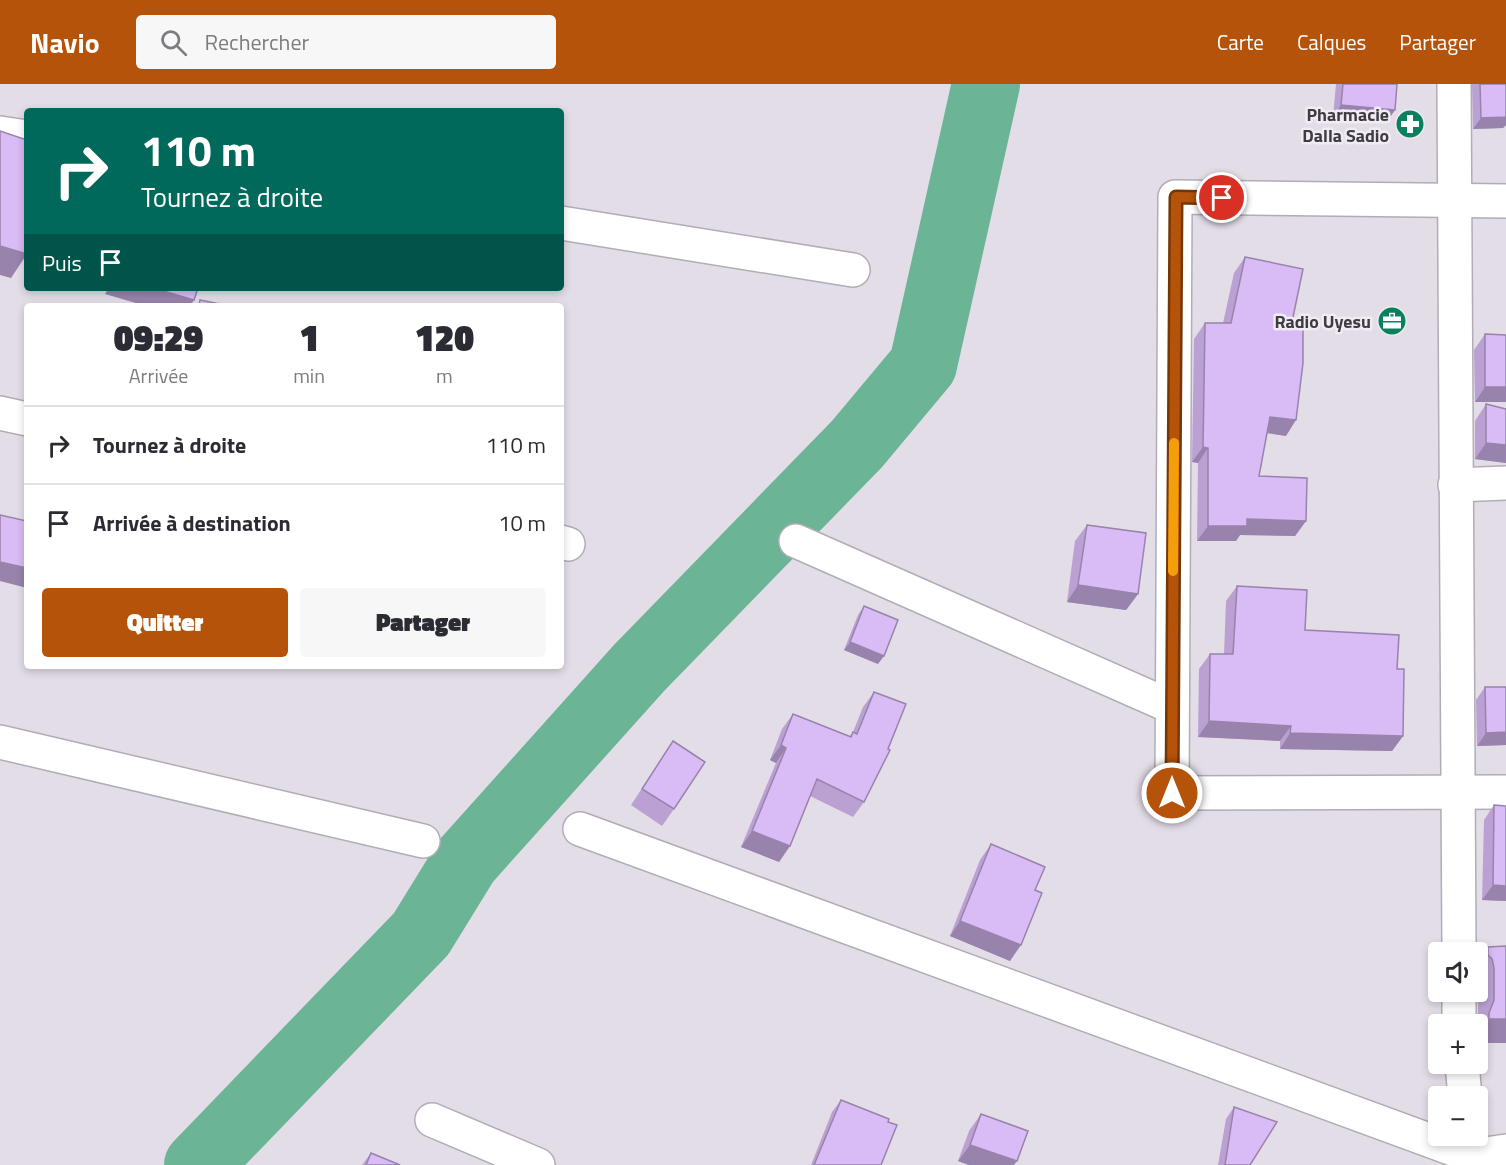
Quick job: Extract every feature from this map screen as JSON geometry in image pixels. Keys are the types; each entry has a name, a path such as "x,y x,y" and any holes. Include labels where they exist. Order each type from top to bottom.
{"street":[{"path":"1454,84 1459,942"},
{"path":"0,133 24,137"},
{"path":"1506,201 1176,197 1172,793 1506,792"},
{"path":"564,223 853,270"},
{"path":"0,413 24,418"},
{"path":"1455,485 1506,483"},
{"path":"796,541 1172,707"},
{"path":"0,742 423,842"},
{"path":"580,829 1470,1152 1506,1151"},
{"path":"432,1120 538,1165"}],"building":[{"path":"1343,84 1397,84 1395,110 1341,105"},
{"path":"1480,84 1506,84 1506,117 1481,118"},
{"path":"0,131 24,139 24,253 0,246"},
{"path":"1245,257 1303,269 1292,322 1303,321 1303,363 1296,420 1270,417 1259,476 1307,478 1306,521 1247,519 1247,526 1208,526 1208,448 1203,447 1205,323 1231,323"},
{"path":"163,291 197,291 194,300"},
{"path":"200,300 215,303 200,303"},
{"path":"1485,334 1506,335 1506,387 1485,387"},
{"path":"1486,404 1506,409 1506,445 1486,443"},
{"path":"0,515 24,520 24,567 0,562"},
{"path":"1087,525 1146,533 1138,594 1078,585"},
{"path":"1237,586 1307,590 1305,630 1399,635 1397,669 1404,669 1403,736 1290,733 1291,726 1209,721 1210,654 1233,654"},
{"path":"864,606 898,620 884,656 850,642"},
{"path":"1485,687 1506,687 1506,732 1486,733"},
{"path":"874,692 906,704 888,749 890,750 864,802 817,779 790,846 752,831 786,748 781,745 793,714 851,737 853,732 857,734"},
{"path":"673,741 705,762 674,809 642,789"},
{"path":"1494,805 1506,806 1506,886 1493,885"},
{"path":"991,844 1045,867 1035,890 1042,893 1021,945 960,921"},
{"path":"1506,946 1506,1019 1489,1019 1494,1000 1494,968 1492,959 1488,955 1488,947"},
{"path":"841,1100 889,1119 888,1122 897,1125 881,1165 814,1165"},
{"path":"1234,1107 1277,1122 1250,1165 1225,1165"},
{"path":"981,1114 1028,1131 1017,1161 970,1145"},
{"path":"371,1153 400,1165 366,1165"}],"waterway":[{"path":"198,1165 421,934 466,861 639,668 857,444 923,365 986,84"}],"slow traffic":[{"path":"1173,571 1174,443"}],"place":[{"name":"Pharmacie Dalla Sadio","path":"1410,124"},
{"name":"Radio Uyesu","path":"1392,321"}],"route":[{"path":"1172,793 1176,197 1222,198"}]}
